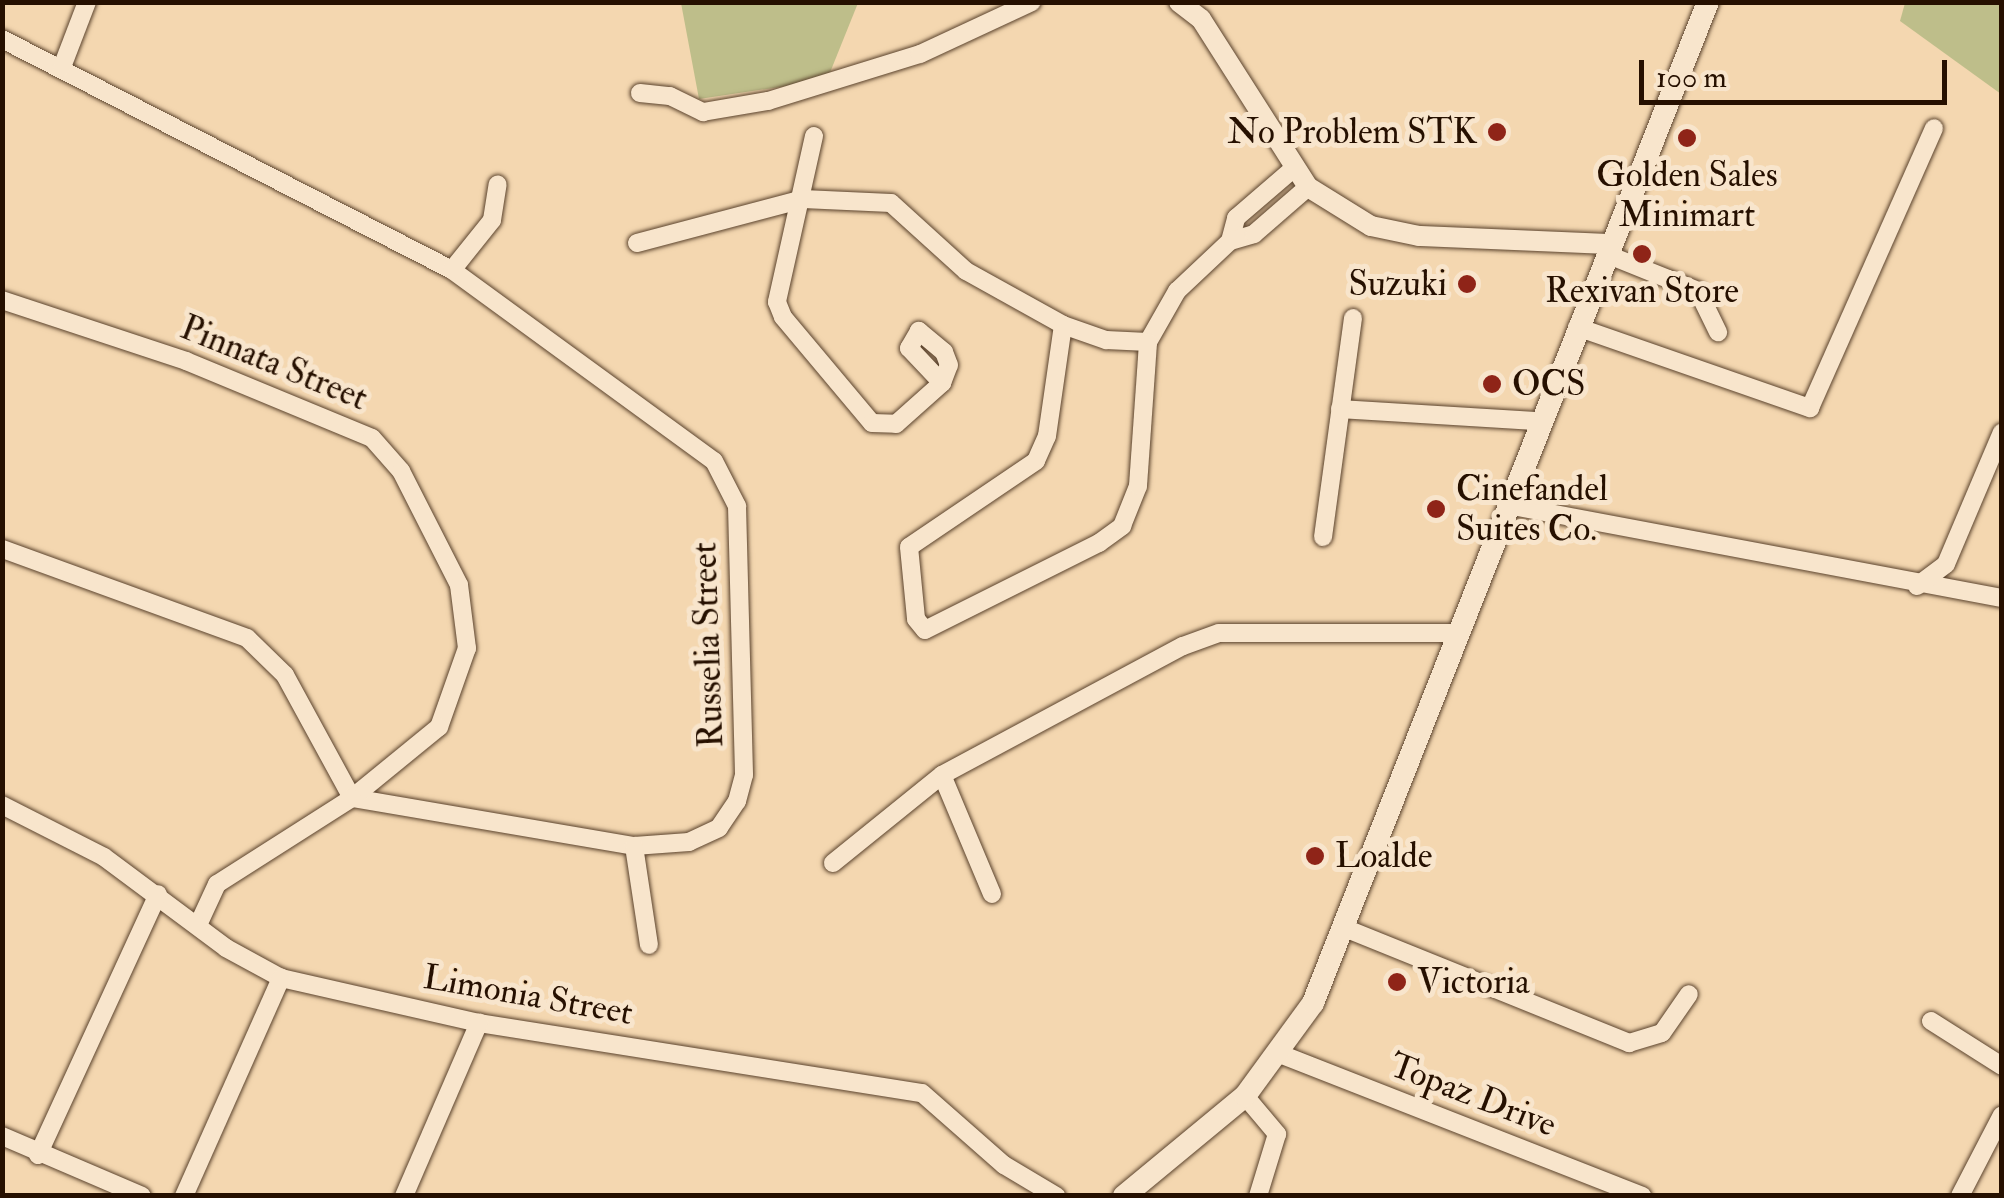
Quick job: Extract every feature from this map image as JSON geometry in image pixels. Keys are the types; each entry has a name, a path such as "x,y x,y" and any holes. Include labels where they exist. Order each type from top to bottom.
{"main road":[{"path":"1124,1196 1245,1096 1280,1054 1313,1002 1539,421 1708,2"}],"street":[{"path":"62,67 87,2"},
{"path":"640,93 670,96 703,112 768,101 920,54 1032,2"},
{"path":"1179,2 1201,19 1308,187 1397,234 1608,249 1698,291 1718,332"},
{"name":"Russelia Street","path":"2,39 452,270 714,460 737,506 744,775 737,800 719,828 689,842 634,846 352,798"},
{"path":"1577,327 1810,408 1934,128"},
{"path":"814,136 777,302 782,316 872,424 896,424 942,383"},
{"path":"1230,241 1236,218 1293,168"},
{"path":"452,270 492,220 498,184"},
{"path":"1063,325 1047,436 1036,461 911,542 919,625 936,629 1122,526 1138,486 1148,342 1176,290 1230,241 1254,234 1308,187"},
{"path":"637,243 803,198 891,203 966,271 1063,325 1106,340 1148,342"},
{"name":"Pinnata Street","path":"2,300 343,421 389,453 459,585 467,648 439,726 352,798 217,884 199,923"},
{"path":"1323,537 1353,318"},
{"path":"1340,408 1539,421"},
{"path":"1917,586 1946,564 2002,432"},
{"path":"1508,505 1917,586 2002,598"},
{"path":"2,549 247,638 285,674 352,798"},
{"path":"833,863 942,775 1182,646 1219,633 1456,633"},
{"path":"942,775 992,894"},
{"name":"Limonia Street","path":"2,805 64,832 199,923 226,948 281,978 480,1023 922,1092 1004,1165 1056,1196"},
{"path":"634,846 648,945"},
{"path":"38,1155 158,894"},
{"path":"1342,927 1629,1043 1662,1033 1689,994"},
{"path":"184,1196 281,978"},
{"path":"1931,1021 2002,1066"},
{"path":"404,1196 480,1023"},
{"name":"Topaz Drive","path":"1280,1054 1642,1196"},
{"path":"1245,1096 1277,1134 1258,1196"},
{"path":"1960,1196 2002,1116"},
{"path":"2,1136 38,1155 142,1196"}],"green space":[{"path":"681,3 858,3 827,80 699,99"},
{"path":"1905,3 2001,3 2001,94 1900,21"}],"place":[{"name":"No Problem STK","path":"1497,132"},
{"name":"Golden Sales Minimart","path":"1687,138"},
{"name":"Rexivan Store","path":"1642,254"},
{"name":"Suzuki","path":"1467,284"},
{"name":"OCS","path":"1492,384"},
{"name":"Cinefandel Suites Co.","path":"1436,509"},
{"name":"Loalde","path":"1315,856"},
{"name":"Victoria","path":"1397,982"}]}
